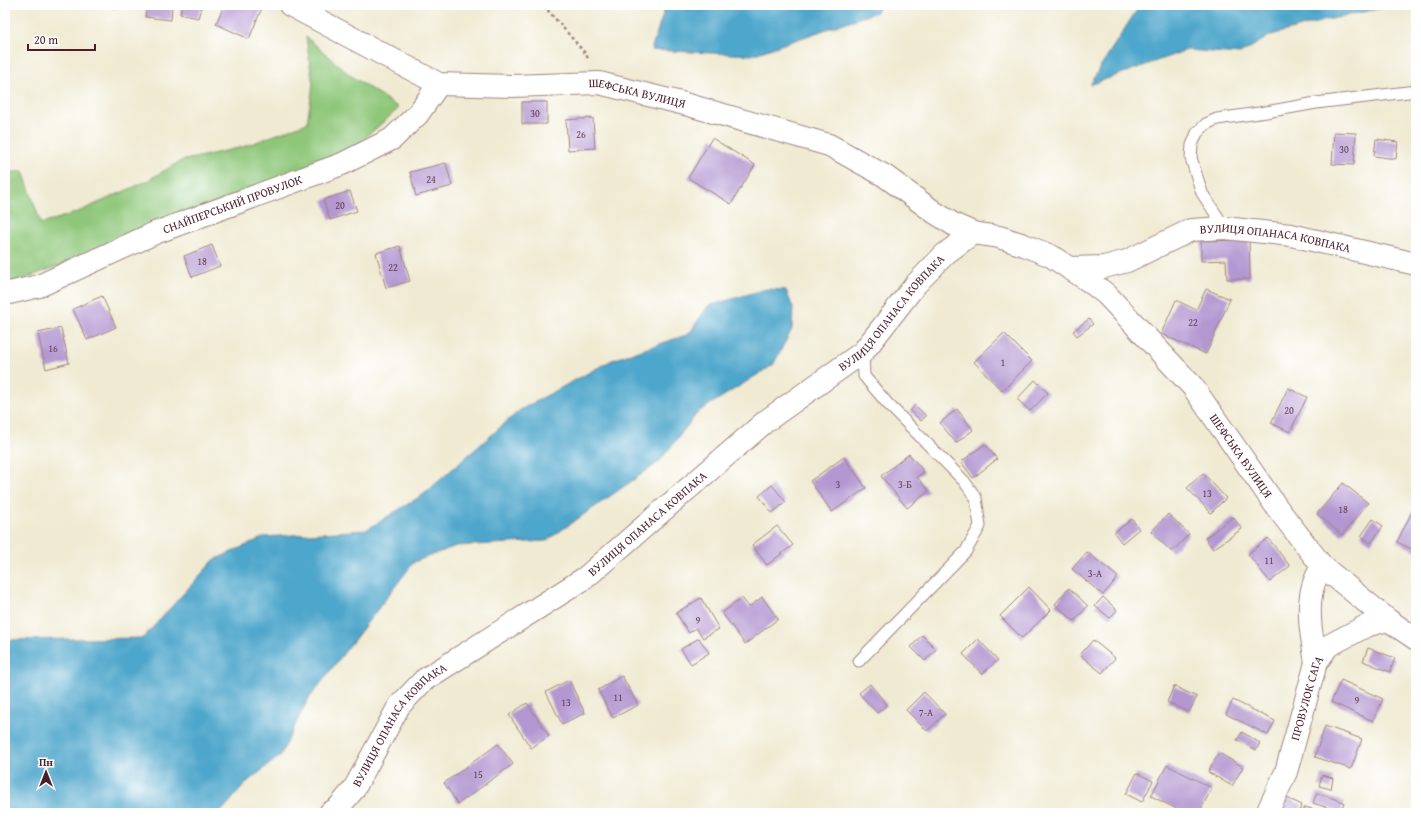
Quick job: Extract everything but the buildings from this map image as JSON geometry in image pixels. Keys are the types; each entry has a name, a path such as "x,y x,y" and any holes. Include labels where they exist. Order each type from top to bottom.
{"street":[{"name":"ШЕФСЬКА ВУЛИЦЯ","path":"290,5 439,84 512,86 599,83 685,104 830,145 885,176 953,224 973,234 999,237 1051,256 1106,294 1193,387 1278,509 1322,566 1388,620 1416,639"},
{"name":"СНАЙПЕРСЬКИЙ ПРОВУЛОК","path":"5,294 39,286 155,233 342,164 392,139 418,114 439,84"},
{"name":"ВУЛИЦЯ ОПАНАСА КОВПАКА","path":"1069,268 1104,267 1127,261 1191,230 1225,228 1291,235 1416,264"},
{"name":"ВУЛИЦЯ ОПАНАСА КОВПАКА","path":"330,813 338,808 354,789 399,706 424,680 585,578 766,421 863,352 916,284 945,254 973,234"},
{"path":"1316,662 1310,628 1310,599 1314,584 1322,566"},
{"name":"ПРОВУЛОК САГА","path":"1267,813 1286,772 1316,662 1328,646 1366,626 1388,620"}],"lane":[{"path":"1225,228 1202,193 1191,158 1192,145 1197,133 1206,124 1217,119 1316,103 1416,91"},
{"path":"859,661 966,551 980,526 976,498 964,481 887,403 864,376 863,352"}],"path":[{"path":"544,5 585,53 599,83"}],"green space":[{"path":"306,37 350,75 399,108 356,146 250,194 5,286 5,173 23,171 41,224 78,212 145,182 181,161 243,147 307,123 313,85"}],"water":[{"path":"666,5 881,5 876,12 752,55 651,50"},
{"path":"1140,5 1395,5 1327,20 1271,35 1240,54 1187,50 1090,85"},
{"path":"766,289 786,290 793,308 792,329 773,365 698,412 659,462 546,541 456,546 414,562 307,701 280,756 247,782 220,813 5,813 5,640 143,638 214,560 264,537 366,530 424,494 520,410 612,360 689,334 708,306"}]}
